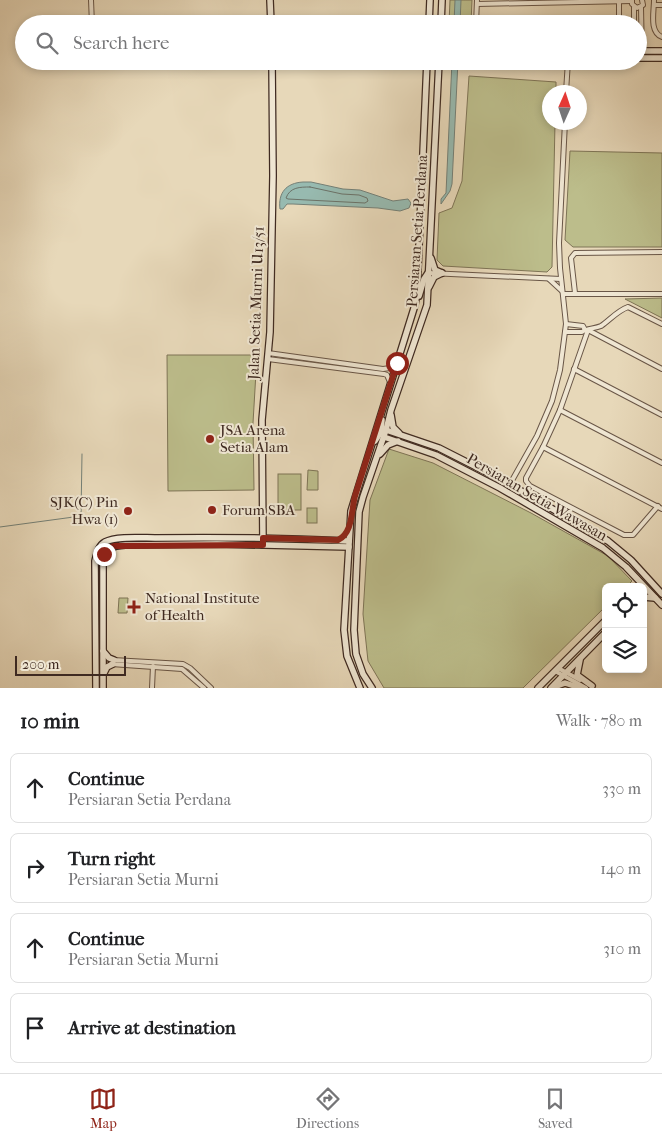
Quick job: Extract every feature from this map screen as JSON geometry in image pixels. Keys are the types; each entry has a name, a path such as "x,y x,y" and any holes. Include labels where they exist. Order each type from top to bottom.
{"street":[{"path":"91,0 92,15"},
{"path":"270,0 271,15"},
{"path":"429,15 430,0"},
{"path":"441,15 442,0"},
{"path":"641,15 642,0"},
{"path":"476,15 477,2 632,1 634,15"},
{"path":"619,2 619,15"},
{"path":"661,37 654,30 654,3 662,5"},
{"path":"634,7 641,7"},
{"path":"647,50 662,51"},
{"path":"647,58 662,58"},
{"name":"Jalan Setia Murni U13/51","path":"263,545 262,420 270,332 273,176 272,70"},
{"name":"Persiaran Setia Perdana","path":"360,688 347,656 344,630 351,544 351,512 415,302 418,281 427,70"},
{"name":"Persiaran Setia Perdana","path":"372,688 356,654 354,630 359,512 427,305 439,70"},
{"path":"439,74 441,70"},
{"path":"566,85 567,70"},
{"path":"512,495 510,484 537,436 552,401 560,370 566,324 560,270 564,130"},
{"path":"429,251 433,268 437,272 442,273"},
{"path":"574,293 571,258 575,253 662,252"},
{"path":"549,279 555,277 560,270"},
{"path":"415,302 428,273 561,279"},
{"path":"427,294 431,281 442,273"},
{"path":"549,279 564,293 662,294"},
{"path":"565,332 582,332 601,326 622,309 628,307 662,324"},
{"path":"566,324 583,326 586,330 662,369"},
{"path":"543,447 660,507 635,533 630,536 624,535 530,486 526,482 526,478 560,410 586,330"},
{"path":"268,356 383,369 390,368 397,363"},
{"path":"268,356 384,374 387,375 391,384"},
{"path":"574,369 662,415"},
{"path":"391,410 393,427 400,434"},
{"path":"560,410 662,462"},
{"path":"371,447 384,433 381,415"},
{"name":"Persiaran Setia Wawasan","path":"384,433 400,434 439,448 510,484 617,547 662,594"},
{"name":"Persiaran Setia Wawasan","path":"384,433 398,442 436,455 499,488 603,548 617,558 637,579 638,583"},
{"path":"376,461 385,447 398,442"},
{"path":"499,488 510,484"},
{"path":"338,544 350,526"},
{"path":"252,538 260,534 263,529 277,538"},
{"path":"351,544 358,530"},
{"path":"96,688 95,561 100,546 106,542 131,538 277,538 338,544 346,554 348,567"},
{"path":"103,688 103,561 104,554 109,548 131,545 351,544"},
{"path":"351,544 357,557"},
{"path":"642,583 648,578"},
{"path":"647,591 654,584"},
{"path":"647,594 657,599 662,605"},
{"path":"538,688 602,624"},
{"path":"552,688 602,636"},
{"path":"103,651 113,662"},
{"path":"580,658 577,675 591,687"},
{"path":"96,662 187,665 211,688"},
{"path":"103,676 107,667 113,662"},
{"path":"152,688 153,664"},
{"path":"153,664 182,669 204,688"},
{"path":"556,670 591,687"},
{"path":"552,688 565,683 581,688"}],"green space":[{"path":"450,0 472,0 471,15 449,15"},
{"path":"469,76 556,82 556,85 542,85 542,130 555,130 552,267 547,272 443,266 437,260 439,213 452,208 462,181"},
{"path":"570,151 662,153 662,247 573,247 565,240"},
{"path":"662,298 662,318 625,299"},
{"name":"JSA Arena Setia Alam","path":"167,355 257,355 253,423 254,490 168,491"},
{"path":"389,449 433,463 531,513 608,556 632,581 630,583 602,583 602,610 523,688 384,688 368,661 363,614 370,500"},
{"path":"308,470 318,471 318,490 307,490"},
{"path":"278,474 301,474 301,510 278,510"},
{"path":"307,508 317,508 317,523 307,523"},
{"path":"119,598 128,598 127,613 118,613"}],"water":[{"path":"455,0 461,0 460,15 454,15"},
{"path":"452,70 458,70 452,184 450,191 441,204 441,199 446,193"},
{"path":"303,182 360,190 393,201 408,199 411,203 409,208 400,211 378,208 293,204 287,204 283,209 280,209 280,198 284,190 292,184"}],"waterway":[{"path":"0,527 81,516 82,454"}],"place":[{"name":"JSA Arena Setia Alam","path":"210,439"},
{"name":"Forum SBA","path":"212,510"},
{"name":"SJK(C) Pin Hwa (1)","path":"128,511"},
{"name":"National Institute of Health","path":"134,607"}],"route":[{"path":"104,554 109,548 114,546 263,545 263,538 338,540 343,538 350,526 355,496 397,363"}]}
